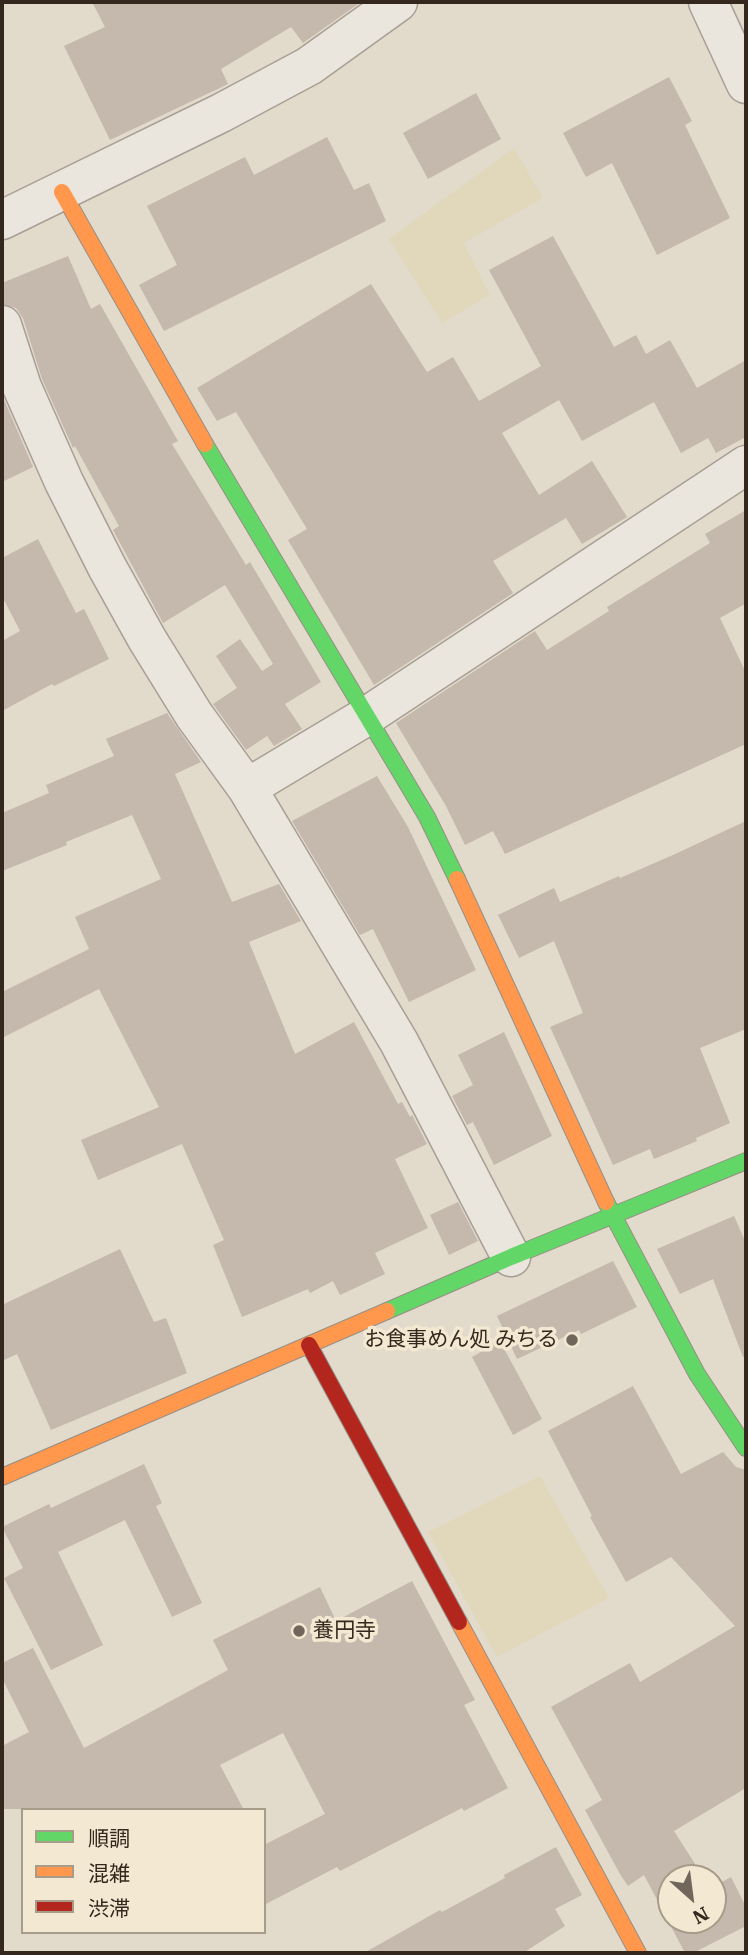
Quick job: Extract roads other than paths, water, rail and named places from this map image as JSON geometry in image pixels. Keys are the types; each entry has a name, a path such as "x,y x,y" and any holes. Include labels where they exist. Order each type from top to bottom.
{"street":[{"path":"2,220 309,66 398,2"},
{"path":"708,2 746,84"},
{"path":"62,192 160,368 427,817 612,1216 628,1241 697,1374 746,1448"},
{"path":"2,325 22,387 64,482 107,567 147,639 194,715 247,788 399,1042 511,1257"},
{"path":"247,788 367,716 746,466"},
{"path":"2,1477 511,1257 746,1161"},
{"path":"309,1345 638,1953"}],"place":[{"name":"お食事めん処 みちる","path":"572,1340"},
{"name":"養円寺","path":"299,1631"}]}
